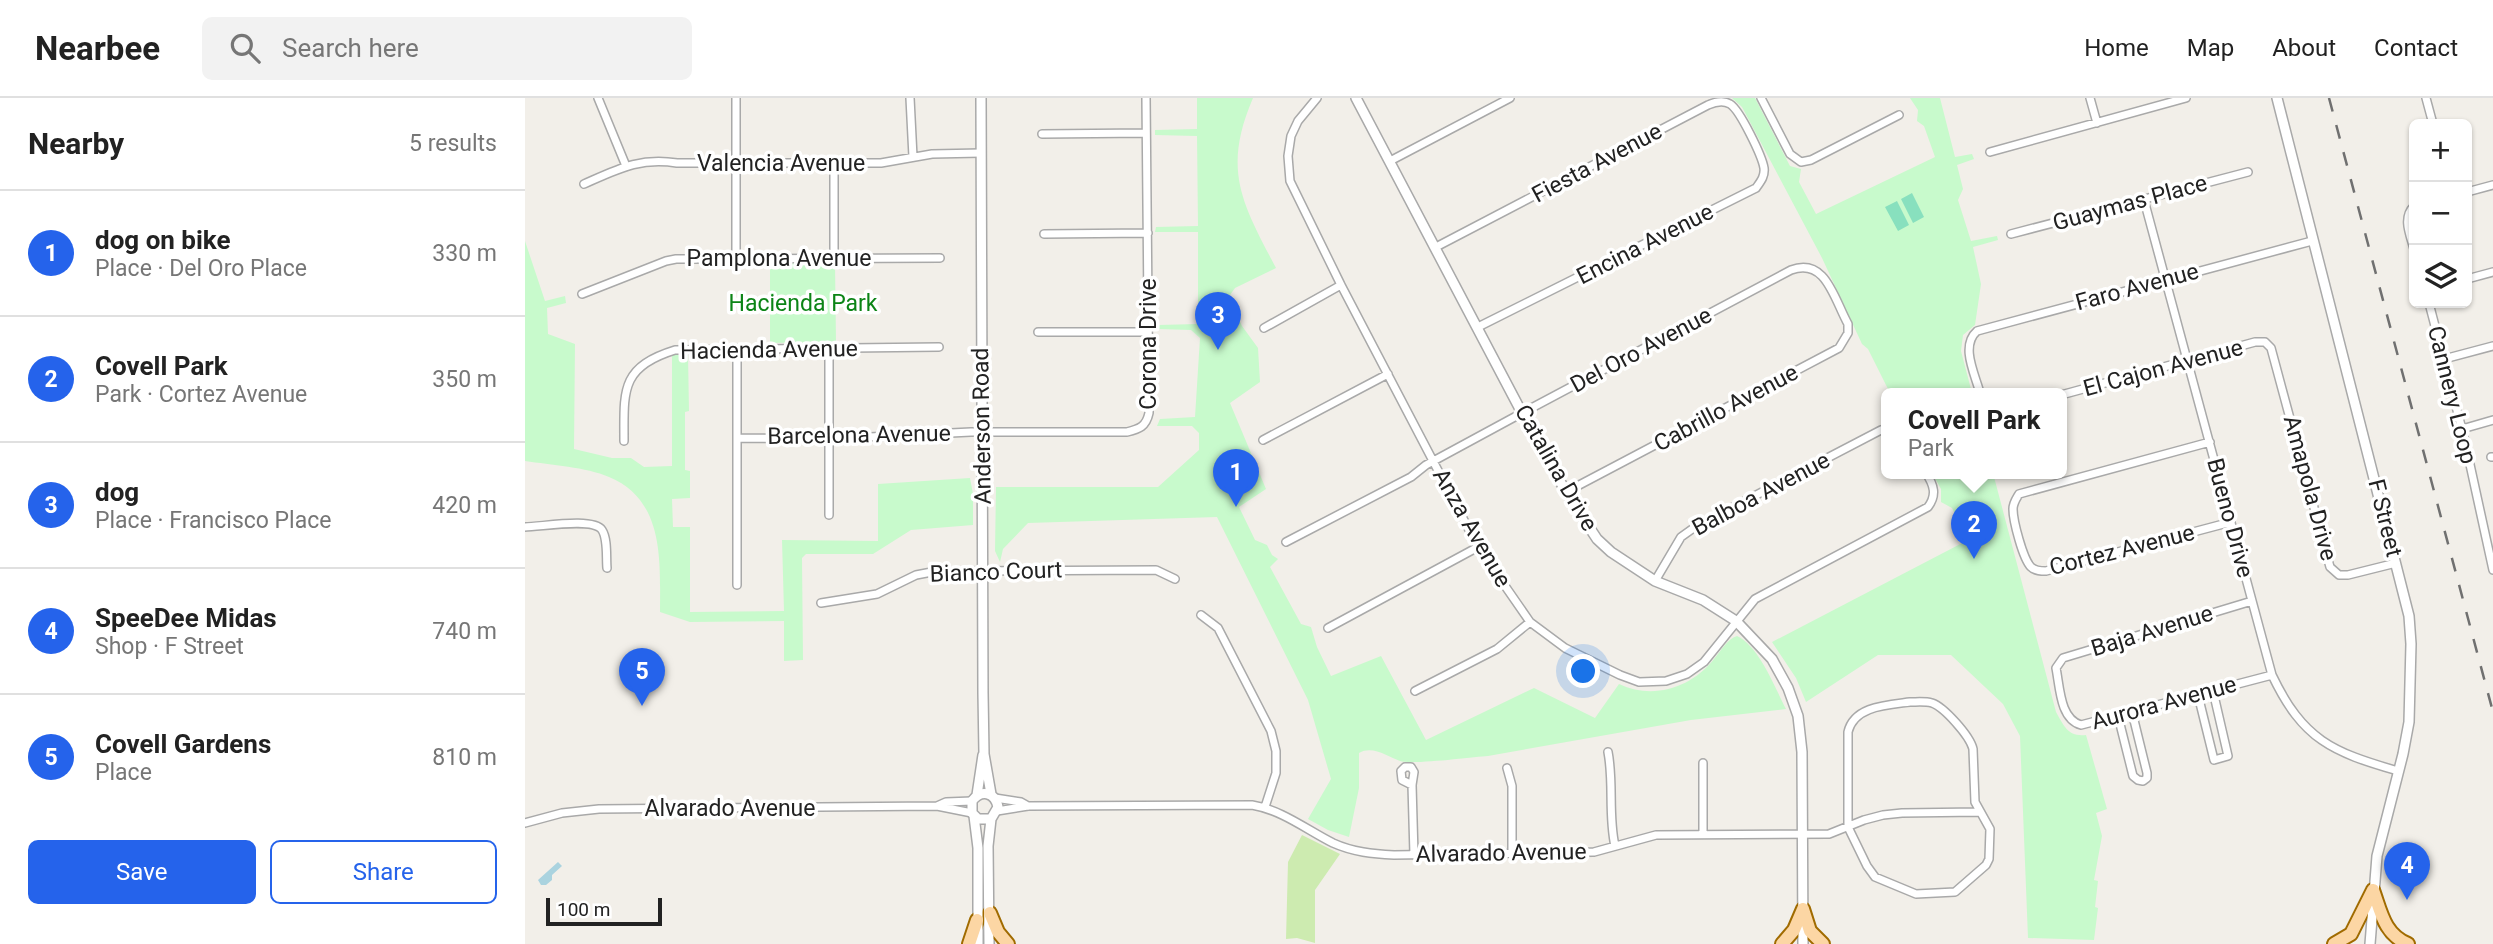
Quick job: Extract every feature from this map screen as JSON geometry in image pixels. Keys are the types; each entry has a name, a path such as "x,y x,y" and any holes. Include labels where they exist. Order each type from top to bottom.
{"main road":[{"path":"2334,944 2351,934 2373,890"},
{"path":"2373,890 2386,928 2396,938 2408,944"},
{"path":"1782,944 1790,938 1803,909"},
{"path":"1803,909 1810,931 1823,944"},
{"path":"990,913 998,932 1008,944"},
{"path":"969,944 977,920"}],"street":[{"path":"598,98 626,166"},
{"path":"736,98 736,257"},
{"path":"910,98 913,157"},
{"name":"Anderson Road","path":"981,98 984,754 993,796"},
{"name":"Corona Drive","path":"982,432 1127,432 1141,428 1147,422 1146,98"},
{"name":"Anza Avenue","path":"1317,98 1298,121 1291,136 1288,156 1290,181 1341,285 1478,547 1530,622 1565,648 1639,682 1666,681 1687,674 1705,662 1736,621 1763,594 1928,507 1933,500 1930,479"},
{"name":"Catalina Drive","path":"1356,98 1522,413 1566,492 1597,539 1611,552 1655,581 1703,600 1736,621 1772,659 1788,688 1798,716 1802,752 1803,944"},
{"path":"1390,160 1510,98"},
{"path":"1761,98 1790,154 1801,162 1811,160 1899,115"},
{"path":"2090,98 2097,123"},
{"path":"1990,152 2186,98"},
{"name":"F Street","path":"2277,98 2407,604 2411,644 2409,722 2378,847 2370,944"},
{"path":"2426,98 2432,119"},
{"name":"Fiesta Avenue","path":"1436,247 1708,104 1723,102 1732,105 1748,132"},
{"name":"Encina Avenue","path":"1478,327 1756,188 1764,170 1748,132"},
{"path":"1042,134 1146,133"},
{"name":"Valencia Avenue","path":"584,184 626,166 652,160 677,163 890,162 913,157 981,153"},
{"path":"834,163 834,257"},
{"name":"Guaymas Place","path":"2011,234 2248,172"},
{"path":"2472,191 2493,185"},
{"name":"Bueno Drive","path":"2144,200 2272,675 2299,722 2316,737 2337,751 2398,771"},
{"path":"1044,234 1148,233"},
{"name":"Faro Avenue","path":"1979,388 1969,343 1973,334 1982,328 2312,241"},
{"name":"Pamplona Avenue","path":"582,294 666,261 736,257 940,258"},
{"name":"Del Oro Avenue","path":"1286,542 1411,477 1434,461 1522,413 1799,267 1817,269 1836,302"},
{"path":"2472,278 2493,272"},
{"path":"1264,328 1341,285"},
{"name":"Cabrillo Avenue","path":"1566,492 1839,348 1848,333 1848,324 1836,302"},
{"name":"Cannery Loop","path":"2430,308 2462,429 2493,570"},
{"path":"1038,332 1147,332"},
{"name":"El Cajon Avenue","path":"2067,394 2255,342 2265,342"},
{"name":"Amapola Drive","path":"2265,342 2271,348 2332,570 2339,575 2348,575 2396,563"},
{"path":"2444,359 2493,346"},
{"name":"Hacienda Avenue","path":"624,441 624,397 631,377 644,363 675,350 939,347"},
{"path":"737,348 737,585"},
{"path":"829,348 829,515"},
{"path":"1263,440 1388,374"},
{"path":"2462,429 2493,420"},
{"name":"Balboa Avenue","path":"1655,581 1681,537 1695,527 1881,430"},
{"name":"Barcelona Avenue","path":"737,438 829,439 982,432"},
{"name":"Cortez Avenue","path":"2210,442 2019,494 2013,511 2022,548 2030,567 2038,571 2231,522"},
{"path":"525,527 588,523 598,526 604,535 607,568"},
{"path":"1328,628 1478,547"},
{"name":"Bianco Court","path":"821,603 877,594 926,573 983,570 1156,570 1175,579"},
{"name":"Baja Avenue","path":"2056,668 2063,658 2252,601"},
{"path":"1201,615 1218,628 1272,731 1276,773 1265,807"},
{"path":"1415,691 1497,649 1530,622"},
{"name":"Aurora Avenue","path":"2056,668 2065,712 2072,722 2081,725 2272,675"},
{"path":"2198,695 2214,760 2228,756 2213,691"},
{"path":"1910,702 1931,703 1940,708 1970,739 1973,748 1975,802 1979,812 1990,829 1989,859 1962,888 1949,894 1912,893 1879,880 1867,866 1848,827 1847,732 1850,723 1856,716 1870,709 1910,702"},
{"path":"2118,716 2133,776 2143,781 2147,778 2147,773 2132,712"},
{"path":"1608,752 1615,846"},
{"name":"Anderson Road","path":"974,798 984,754"},
{"path":"1703,763 1703,834"},
{"path":"1507,768 1512,786 1512,854"},
{"path":"1412,785 1414,855"},
{"path":"978,944 978,848 973,815 974,798 983,793 993,796 994,815 988,855 989,944"},
{"name":"Alvarado Avenue","path":"993,796 1028,806"},
{"name":"Alvarado Avenue","path":"937,806 974,798"},
{"name":"Alvarado Avenue","path":"994,815 1028,806 1240,804 1265,807 1345,847 1371,854 1414,855 1594,852 1656,835 1829,834 1864,820 1902,813 1979,812"},
{"name":"Alvarado Avenue","path":"525,823 562,813 599,809 937,806 973,815"},
{"path":"973,815 982,821 994,815"}],"green space":[{"path":"1197,98 1253,98 1239,146 1240,186 1254,224 1276,268 1235,288 1230,295 1242,326 1258,348 1260,382 1230,403 1266,489 1239,507 1255,540 1267,545 1272,555 1278,559 1270,567 1301,624 1311,627 1331,676 1381,656 1426,740 1534,688 1595,718 1619,684 1632,689 1658,691 1683,684 1705,669 1727,642 1737,636 1745,641 1759,658 1786,709 1691,720 1488,756 1406,762 1380,752 1364,751 1359,753 1359,788 1349,837 1308,819 1331,779 1308,700 1217,517 1028,523 1003,549 1000,562 995,551 996,487 1158,487 1199,450 1199,433 1192,426 1157,426 1160,419 1195,417 1200,338 1191,330 1158,329 1158,325 1198,324 1198,232 1155,232 1156,227 1198,226 1197,136 1155,135 1155,130 1197,129"},
{"path":"1732,98 1755,98 1790,166 1801,169 1799,182 1816,214 1935,157 1924,126 1917,121 1918,110 1910,98 1940,98 1955,157 1972,154 1974,159 1957,165 1963,189 1958,200 1971,241 1997,236 1998,240 1973,247 1981,284 1975,325 1963,335 1961,351 1971,388 1888,388 1868,349 1862,344 1822,258 1742,107"},
{"path":"1912,193 1924,217 1913,223 1901,199"},
{"path":"1897,201 1909,225 1898,231 1885,207"},
{"path":"525,241 545,301 565,296 566,303 547,308 548,334 575,344 574,449 612,458 631,458 644,467 672,466 672,355 688,354 689,411 685,412 685,470 690,471 690,498 672,499 673,527 690,527 690,612 784,611 782,540 878,541 878,484 970,478 973,525 911,530 873,554 806,554 802,558 803,660 784,661 784,621 690,622 660,612 659,553 650,517 641,501 627,487 609,477 579,469 525,461"},
{"name":"Hacienda Park","path":"770,263 835,263 836,342 770,343"},
{"path":"1935,479 1995,479 2056,712 2071,732 2086,735 2107,809 2096,813 2102,836 2094,880 2098,881 2095,907 2098,908 2094,940 2028,938 2020,736 2003,704 1951,655 1878,655 1806,702 1796,678 1772,642 1968,540 1952,508 1941,502 1941,489"},
{"path":"1302,835 1340,854 1315,890 1315,943 1297,938 1286,939 1288,862"}],"water":[{"path":"558,862 562,866 552,875 552,880 541,885 538,880"}],"railway":[{"path":"2329,98 2493,712"}],"place":[{"name":"dog","path":"1218,350"},
{"name":"dog on bike","path":"1236,507"},
{"name":"Covell Park","path":"1974,559"},
{"name":"Covell Gardens","path":"642,706"},
{"name":"SpeeDee Midas","path":"2407,900"}]}
